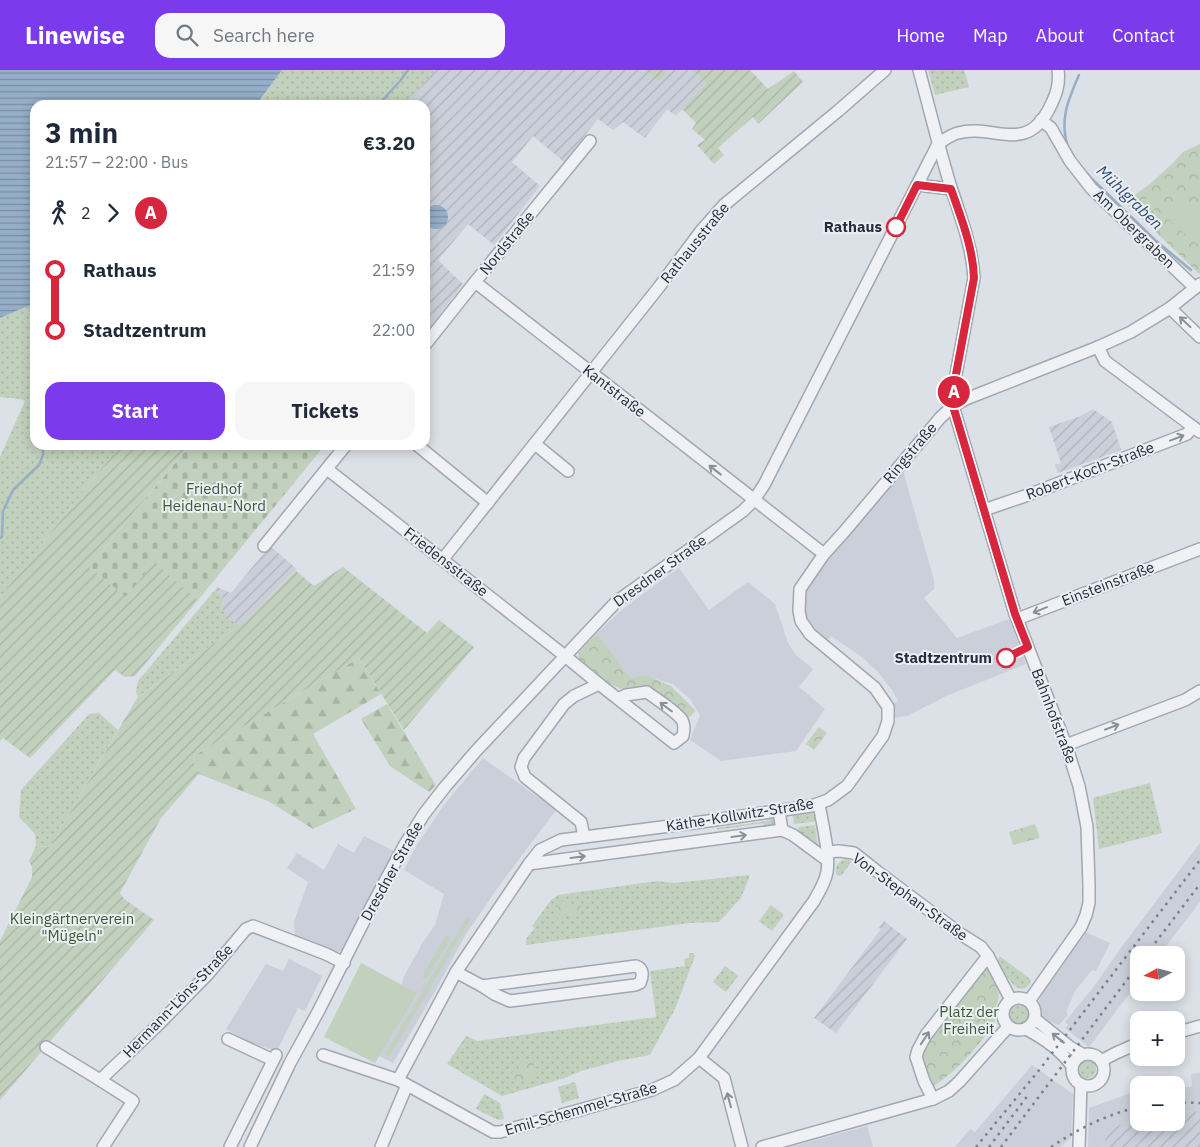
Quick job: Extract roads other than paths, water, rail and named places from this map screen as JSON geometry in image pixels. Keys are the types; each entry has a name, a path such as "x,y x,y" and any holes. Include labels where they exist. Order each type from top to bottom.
{"street":[{"name":"Rathausstraße","path":"443,559 659,287 701,230 724,206 884,70"},
{"name":"Bahnhofstraße","path":"919,70 938,144 973,262 974,278 954,385 953,406 1017,619 1066,745 1086,816 1089,856 1089,903 1086,915 1081,927 1029,1001"},
{"path":"938,144 947,137 968,131 1016,135 1028,132 1038,125 1049,110 1059,84 1058,70"},
{"name":"Am Obergraben","path":"1041,120 1051,128 1070,161 1091,187 1198,286"},
{"name":"Nordstraße","path":"430,339 590,142"},
{"name":"Dresdner Straße","path":"250,1147 290,1063 404,846 424,814 445,787 476,751 616,602 744,511 754,500 764,485 938,144"},
{"path":"917,185 951,189"},
{"name":"Kantstraße","path":"475,282 754,500"},
{"name":"Ringstraße","path":"824,554 940,418 953,406 966,399 1098,348 1131,332 1170,308 1198,286"},
{"path":"1170,308 1200,337"},
{"path":"1098,348 1105,361 1197,430"},
{"name":"Robert-Koch-Straße","path":"984,510 1197,430"},
{"path":"535,444 568,471"},
{"path":"264,546 342,450"},
{"path":"423,450 488,503"},
{"name":"Friedensstraße","path":"327,469 443,559 599,684 618,699 674,743 683,736 683,721 647,692 626,695 618,699"},
{"path":"754,500 824,554"},
{"name":"Einsteinstraße","path":"1017,619 1200,550"},
{"name":"Käthe-Kollwitz-Straße","path":"381,1147 403,1082 456,972 540,850 561,840 701,822 819,804 840,793 847,786 883,736 888,721 888,707 875,688 810,634 801,621 799,611 800,589 824,554"},
{"path":"584,837 581,822 525,777 521,767 524,758 564,704 574,696 599,684"},
{"path":"1066,745 1185,700 1200,691"},
{"name":"Emil-Schemmel-Straße","path":"323,1055 403,1082 493,1132 500,1132 652,1090 674,1080 699,1058 823,886 827,872 827,856 819,804"},
{"path":"778,811 782,830 827,856"},
{"name":"Käthe-Kollwitz-Straße","path":"529,864 782,830"},
{"name":"Von-Stephan-Straße","path":"827,856 839,851 854,853 962,935 981,947 988,956"},
{"name":"Hermann-Löns-Straße","path":"100,1080 202,980 246,929 253,926 326,954 344,963"},
{"path":"933,1099 926,1086 916,1057 918,1050 926,1036 988,956 1011,1000"},
{"path":"456,972 494,994 510,1001 635,985 640,983 643,978 642,970 636,966 482,986"},
{"path":"1020,998 1029,1001 1035,1010 1035,1020 1032,1025 1017,1031 1008,1027 1002,1012 1005,1005 1011,1000 1020,998"},
{"path":"1035,1020 1070,1047 1082,1054 1093,1054 1101,1061 1104,1070 1101,1078 1094,1084 1085,1086 1074,1079 1072,1075 1072,1066 1082,1054"},
{"path":"1185,1030 1200,1026"},
{"path":"762,1147 933,1099 949,1091 959,1082 1008,1027"},
{"path":"1026,1029 1037,1034 1064,1055 1072,1066"},
{"path":"228,1038 274,1058 230,1147"},
{"path":"46,1047 133,1100 103,1147"},
{"path":"1101,1061 1130,1047"},
{"path":"699,1058 724,1078 742,1147"},
{"path":"1079,1147 1081,1084"}],"water":[{"path":"0,70 282,70 260,100 30,100 30,306 0,318"},
{"path":"430,206 441,206 447,212 448,217 445,226 436,229 430,228"}],"waterway":[{"path":"383,100 408,70"},
{"name":"Mühlgraben","path":"1068,147 1064,128 1066,111 1079,75"},
{"name":"Mühlgraben","path":"1084,170 1155,240 1191,270"},
{"path":"0,538 2,537 3,511 13,490 39,465 43,450"}],"railway":[{"path":"976,1147 1040,1069 1200,860"},
{"path":"1153,946 1200,884"},
{"path":"1001,1147 1130,976"},
{"path":"989,1147 1029,1094"},
{"path":"1185,1102 1200,1103"},
{"path":"1051,1147 1093,1123 1130,1110"}],"place":[{"name":"Rathaus","path":"896,227"},
{"name":"Stadtzentrum","path":"1006,658"}],"park label":[{"name":"Friedhof Heidenau-Nord","path":"214,498"},
{"name":"Kleingärtnerverein \"Mügeln\"","path":"72,928"},
{"name":"Platz der Freiheit","path":"969,1020"}]}
